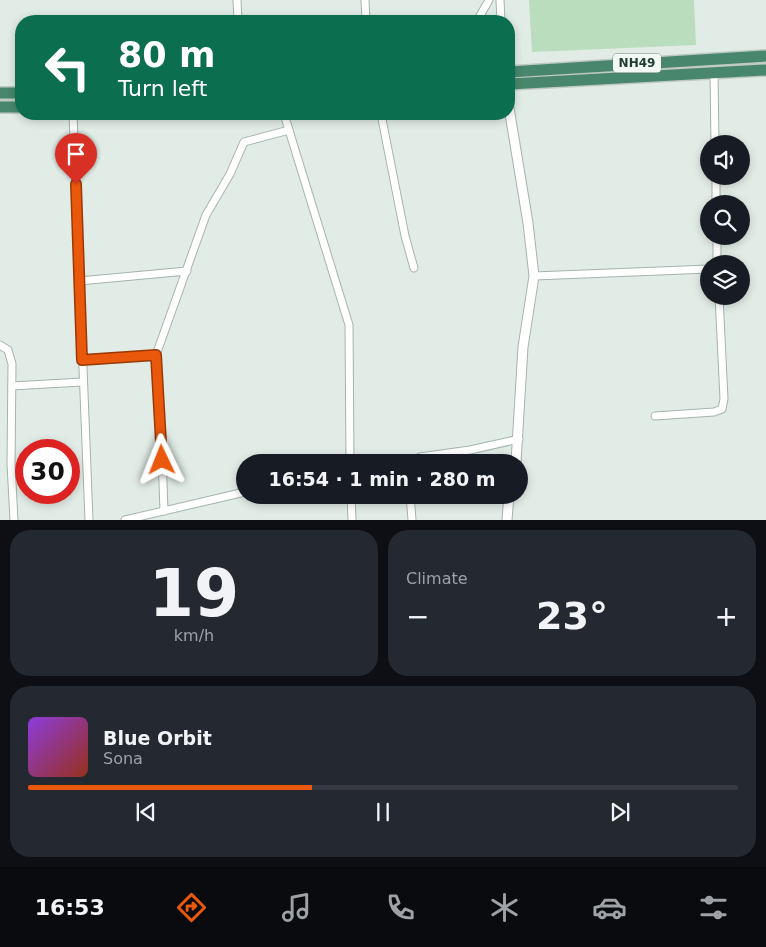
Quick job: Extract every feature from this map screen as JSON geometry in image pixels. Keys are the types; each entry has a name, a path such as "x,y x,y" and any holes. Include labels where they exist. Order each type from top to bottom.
{"highway":[{"name":"NH49","path":"515,72 766,56"},
{"name":"NH49","path":"515,84 766,70"},
{"path":"0,93 15,93"},
{"path":"0,107 15,107"}],"street":[{"path":"237,0 238,15"},
{"path":"365,0 366,15"},
{"path":"480,15 489,0"},
{"path":"500,0 501,15"},
{"path":"714,74 715,135"},
{"path":"72,120 89,520"},
{"path":"286,120 349,325 350,454"},
{"path":"382,120 405,236 414,268"},
{"path":"511,120 528,223 534,276 523,347 517,454"},
{"path":"164,511 162,427 156,355 206,215 230,174 244,142 289,130"},
{"path":"534,276 700,269"},
{"path":"79,281 187,271"},
{"path":"654,416 714,412 722,408 724,400 719,305"},
{"path":"0,345 8,350 12,364 11,464 14,520"},
{"path":"82,360 156,355"},
{"path":"12,386 82,382"},
{"path":"441,454 519,439"},
{"path":"125,520 236,494"},
{"path":"351,504 352,520"},
{"path":"411,504 412,520"},
{"path":"507,520 508,504"}],"green space":[{"path":"529,0 694,0 696,45 532,52"}],"route":[{"path":"76,184 82,360 156,355 162,427 162,460"}]}
